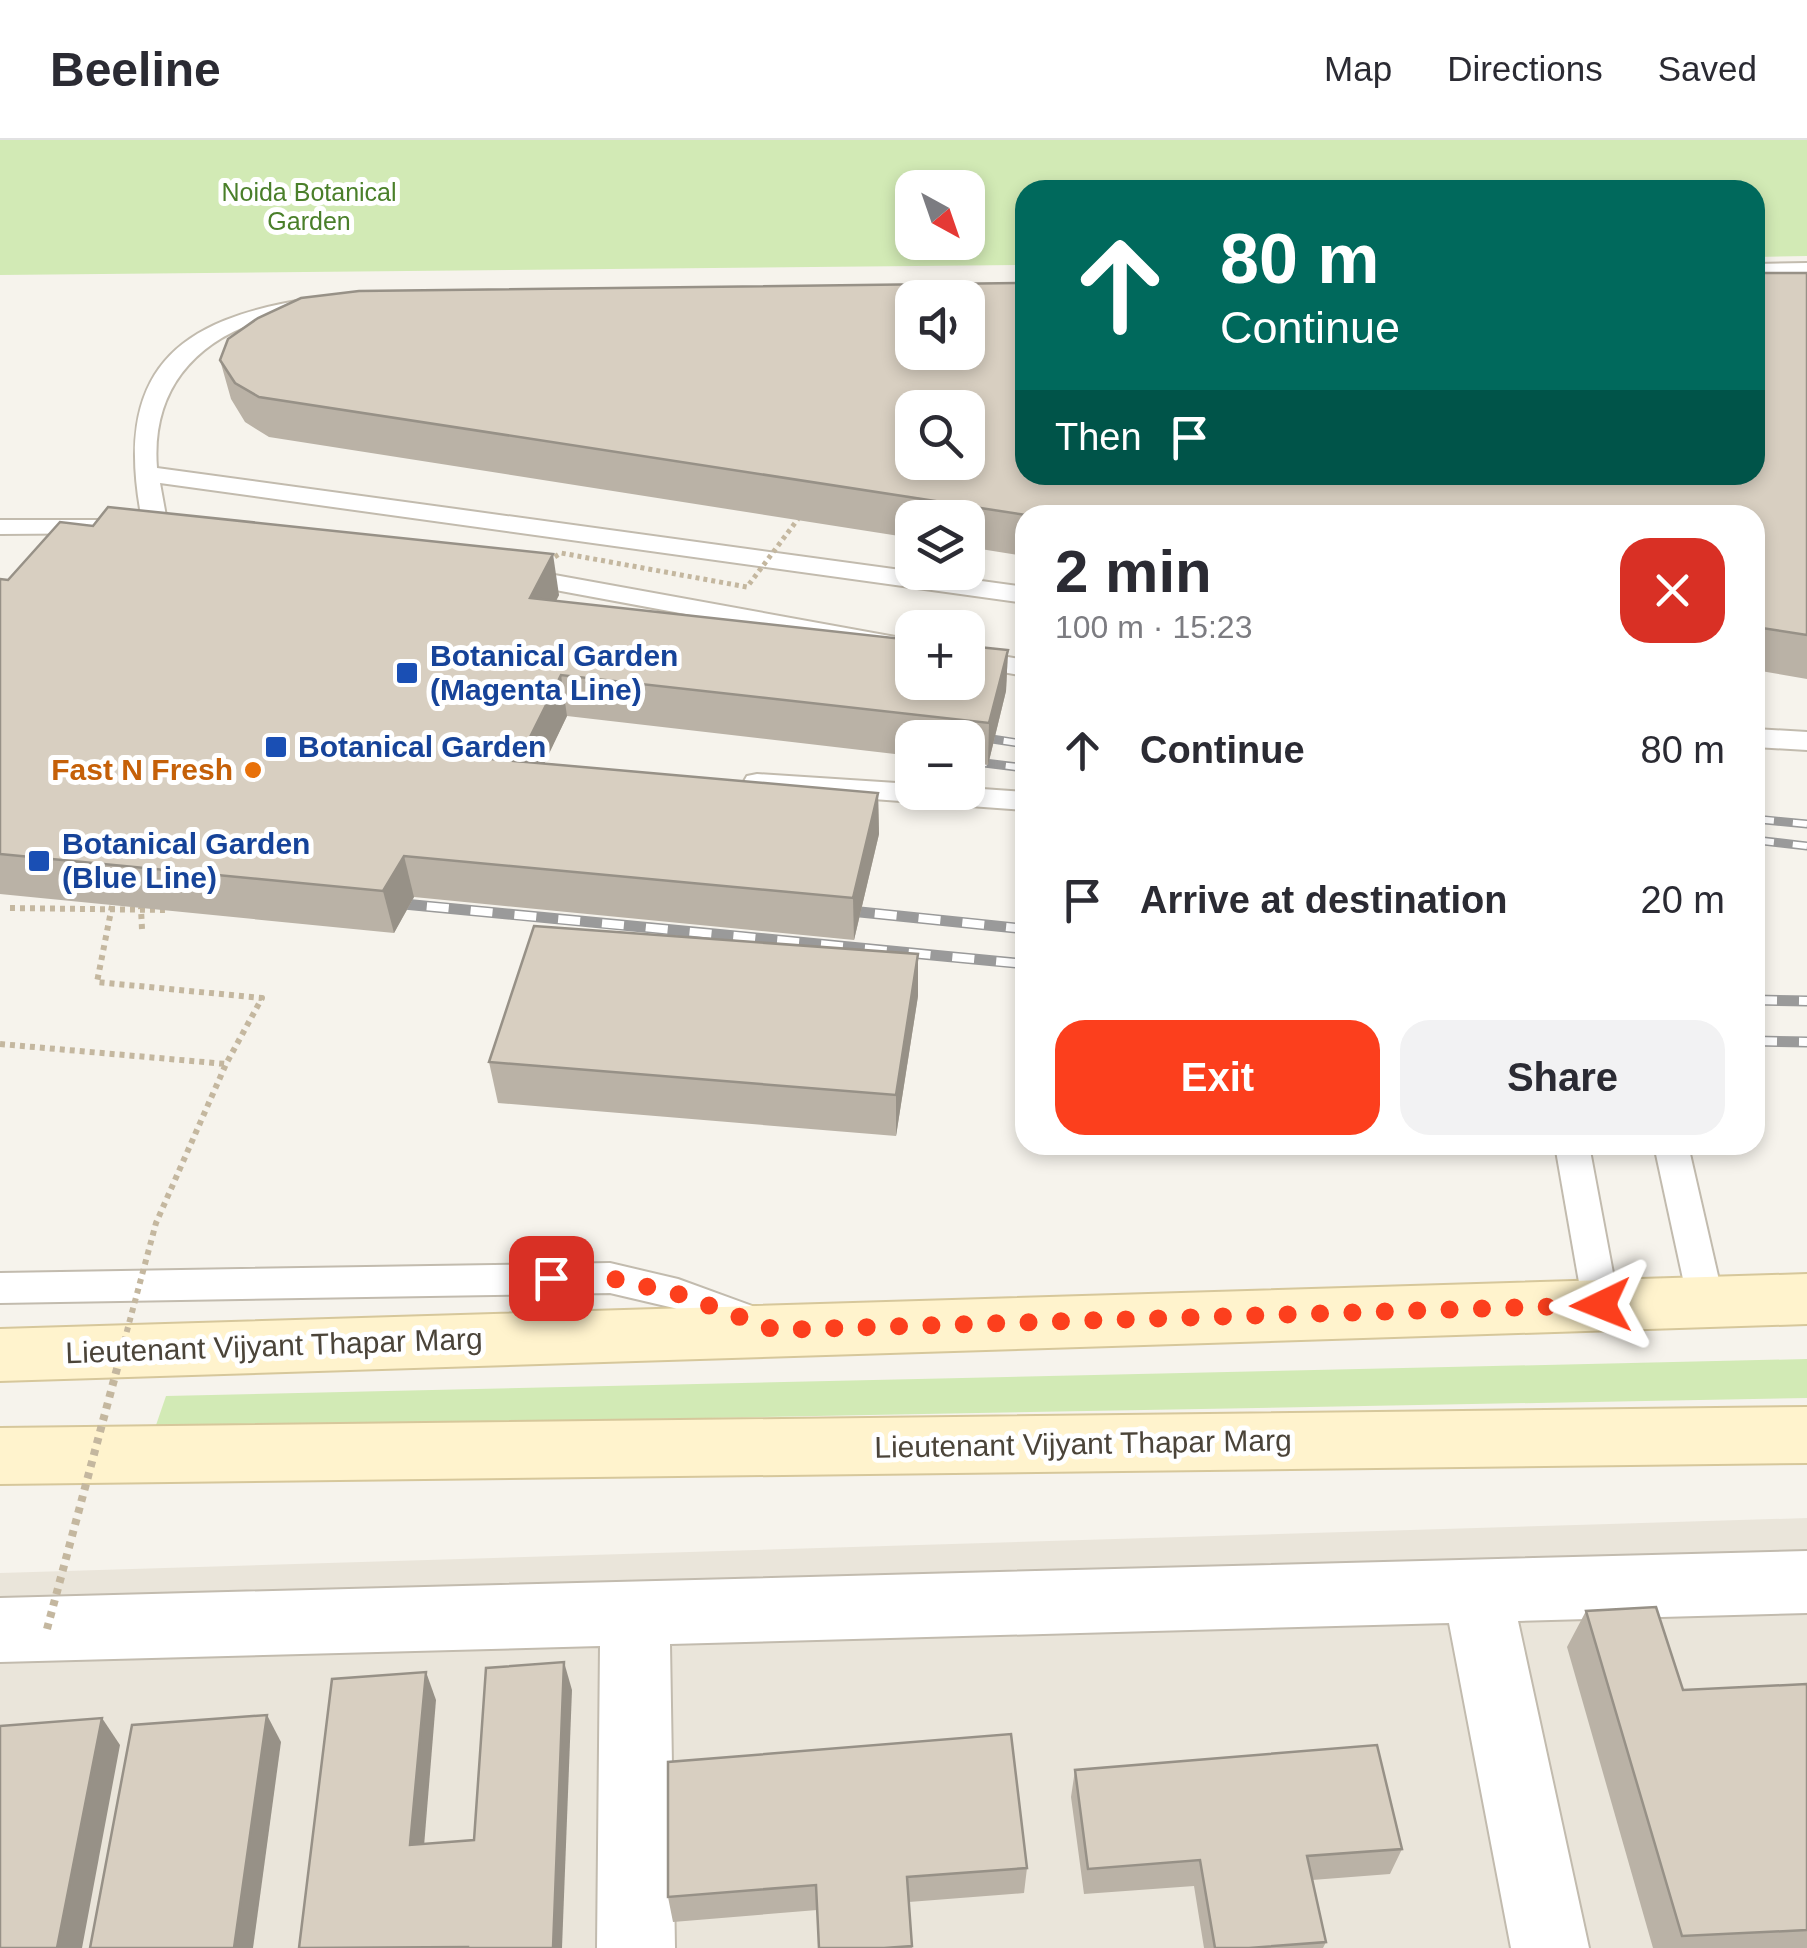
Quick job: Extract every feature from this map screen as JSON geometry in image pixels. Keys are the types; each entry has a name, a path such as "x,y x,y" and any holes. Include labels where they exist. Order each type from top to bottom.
{"main road":[{"name":"Lieutenant Vijyant Thapar Marg","path":"0,1355 1807,1299"},
{"name":"Lieutenant Vijyant Thapar Marg","path":"0,1456 1807,1435"}],"street":[{"path":"24,1630 1807,1582"},
{"path":"1477,1591 1550,1948"},
{"path":"635,1614 636,1948"}],"lane":[{"path":"1765,270 1807,269"},
{"path":"156,527 146,474 145,436 154,392 175,358 224,327 285,308 337,302"},
{"path":"146,474 1015,593"},
{"path":"0,526 186,528"},
{"path":"489,572 895,645"},
{"path":"985,661 1015,666"},
{"path":"1765,739 1807,741"},
{"path":"753,782 1015,800"},
{"path":"1574,1155 1601,1305"},
{"path":"1674,1155 1706,1302"},
{"path":"0,1288 610,1278 678,1294 775,1330"}],"path":[{"path":"546,562 562,553 747,586 798,520"},
{"path":"142,930 141,909 150,894"},
{"path":"24,1630 156,1223 226,1064 262,998 96,982 112,906"},
{"path":"10,908 91,912 176,910"},
{"path":"0,1044 226,1064"}],"shaded area":[{"path":"1807,1518 1807,1948 0,1948 0,1573"}],"green space":[{"name":"Noida Botanical Garden","path":"0,140 1807,140 1807,256 1765,257 1765,180 1015,180 1015,265 0,275"},
{"path":"1807,1359 1807,1398 155,1428 166,1396"}],"building":[{"path":"1765,273 1807,273 1807,635 1765,629 1765,505 1015,505 1015,513 985,509 985,500 929,500 259,397 235,383 220,360 228,339 258,318 301,298 359,291 895,285 895,370 985,370 985,283 1015,283 1015,485 1765,485"},
{"name":"Botanical Garden","path":"108,507 553,554 530,598 895,638 895,700 985,700 985,648 1008,650 989,723 561,675 520,757 492,753 492,759 878,793 853,898 404,856 383,891 0,854 0,579 8,580 60,522 93,526"},
{"path":"534,926 918,954 896,1095 489,1062"},
{"path":"1656,1607 1683,1690 1807,1684 1807,1930 1682,1936 1586,1611"},
{"path":"564,1662 553,1948 299,1948 332,1679 426,1672 410,1845 474,1840 486,1668"},
{"path":"267,1715 234,1948 90,1948 132,1725"},
{"path":"102,1718 57,1948 0,1948 0,1726"},
{"path":"1011,1734 1027,1868 907,1877 912,1946 819,1948 816,1885 668,1897 668,1762"},
{"path":"1377,1745 1402,1849 1307,1856 1326,1942 1215,1948 1200,1860 1088,1869 1075,1770"}],"railway":[{"path":"985,738 1015,742"},
{"path":"985,763 1015,767"},
{"path":"1765,820 1807,824"},
{"path":"1765,841 1807,846"},
{"path":"383,902 1015,963"},
{"path":"831,909 1015,928"},
{"path":"1765,1000 1807,1001"},
{"path":"1765,1041 1807,1042"}],"place":[{"name":"Botanical Garden (Magenta Line)","path":"407,673"},
{"name":"Botanical Garden","path":"276,747"},
{"name":"Fast N Fresh","path":"253,770"},
{"name":"Botanical Garden (Blue Line)","path":"39,861"}],"route":[{"path":"551,1278 610,1278 678,1294 775,1330 1601,1305"}]}
